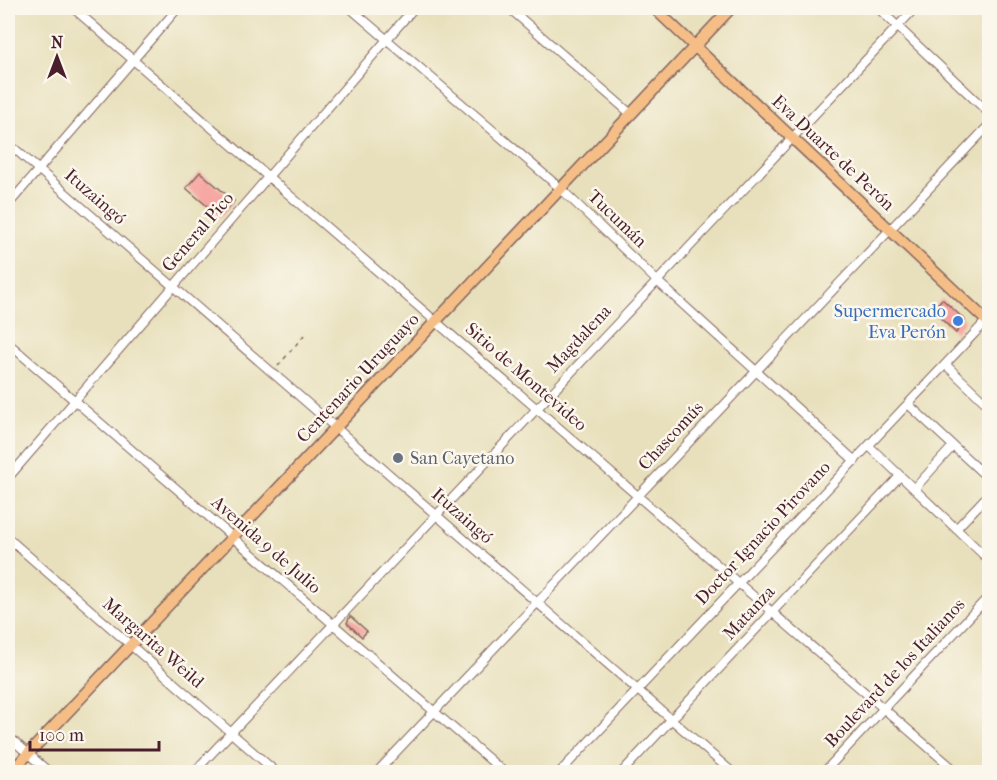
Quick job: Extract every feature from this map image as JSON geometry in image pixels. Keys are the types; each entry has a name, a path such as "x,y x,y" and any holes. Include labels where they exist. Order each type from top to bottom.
{"main road":[{"name":"Eva Duarte de Perón","path":"654,8 988,321"},
{"name":"Centenario Uruguayo","path":"10,772 731,8"}],"street":[{"name":"Sitio de Montevideo","path":"73,8 957,772"},
{"path":"8,205 178,8"},
{"name":"Tucumán","path":"350,8 560,188 855,461"},
{"name":"General Pico","path":"8,478 414,8"},
{"path":"509,8 631,114"},
{"path":"878,8 990,114"},
{"name":"Magdalena","path":"194,772 915,8"},
{"name":"Chascomús","path":"377,772 990,124"},
{"name":"Ituzaingó","path":"8,143 732,772"},
{"name":"Doctor Ignacio Pirovano","path":"561,772 988,321"},
{"name":"Avenida 9 de Julio","path":"8,343 504,772"},
{"path":"946,365 990,407"},
{"path":"908,404 990,480"},
{"path":"869,446 990,561"},
{"path":"914,489 953,446"},
{"name":"Matanza","path":"622,772 900,476"},
{"path":"956,529 990,493"},
{"name":"Margarita Weild","path":"8,538 276,772"},
{"name":"Boulevard de los Italianos","path":"824,772 990,595"},
{"path":"8,736 49,772"}],"path":[{"path":"271,373 305,334"}],"building":[{"path":"200,172 234,201 220,217 186,188"},
{"path":"942,299 965,320 956,333 932,310"},
{"path":"350,616 367,631 362,637 347,623"}],"place":[{"name":"Supermercado Eva Perón","path":"958,321"},
{"name":"San Cayetano","path":"398,458"}]}
